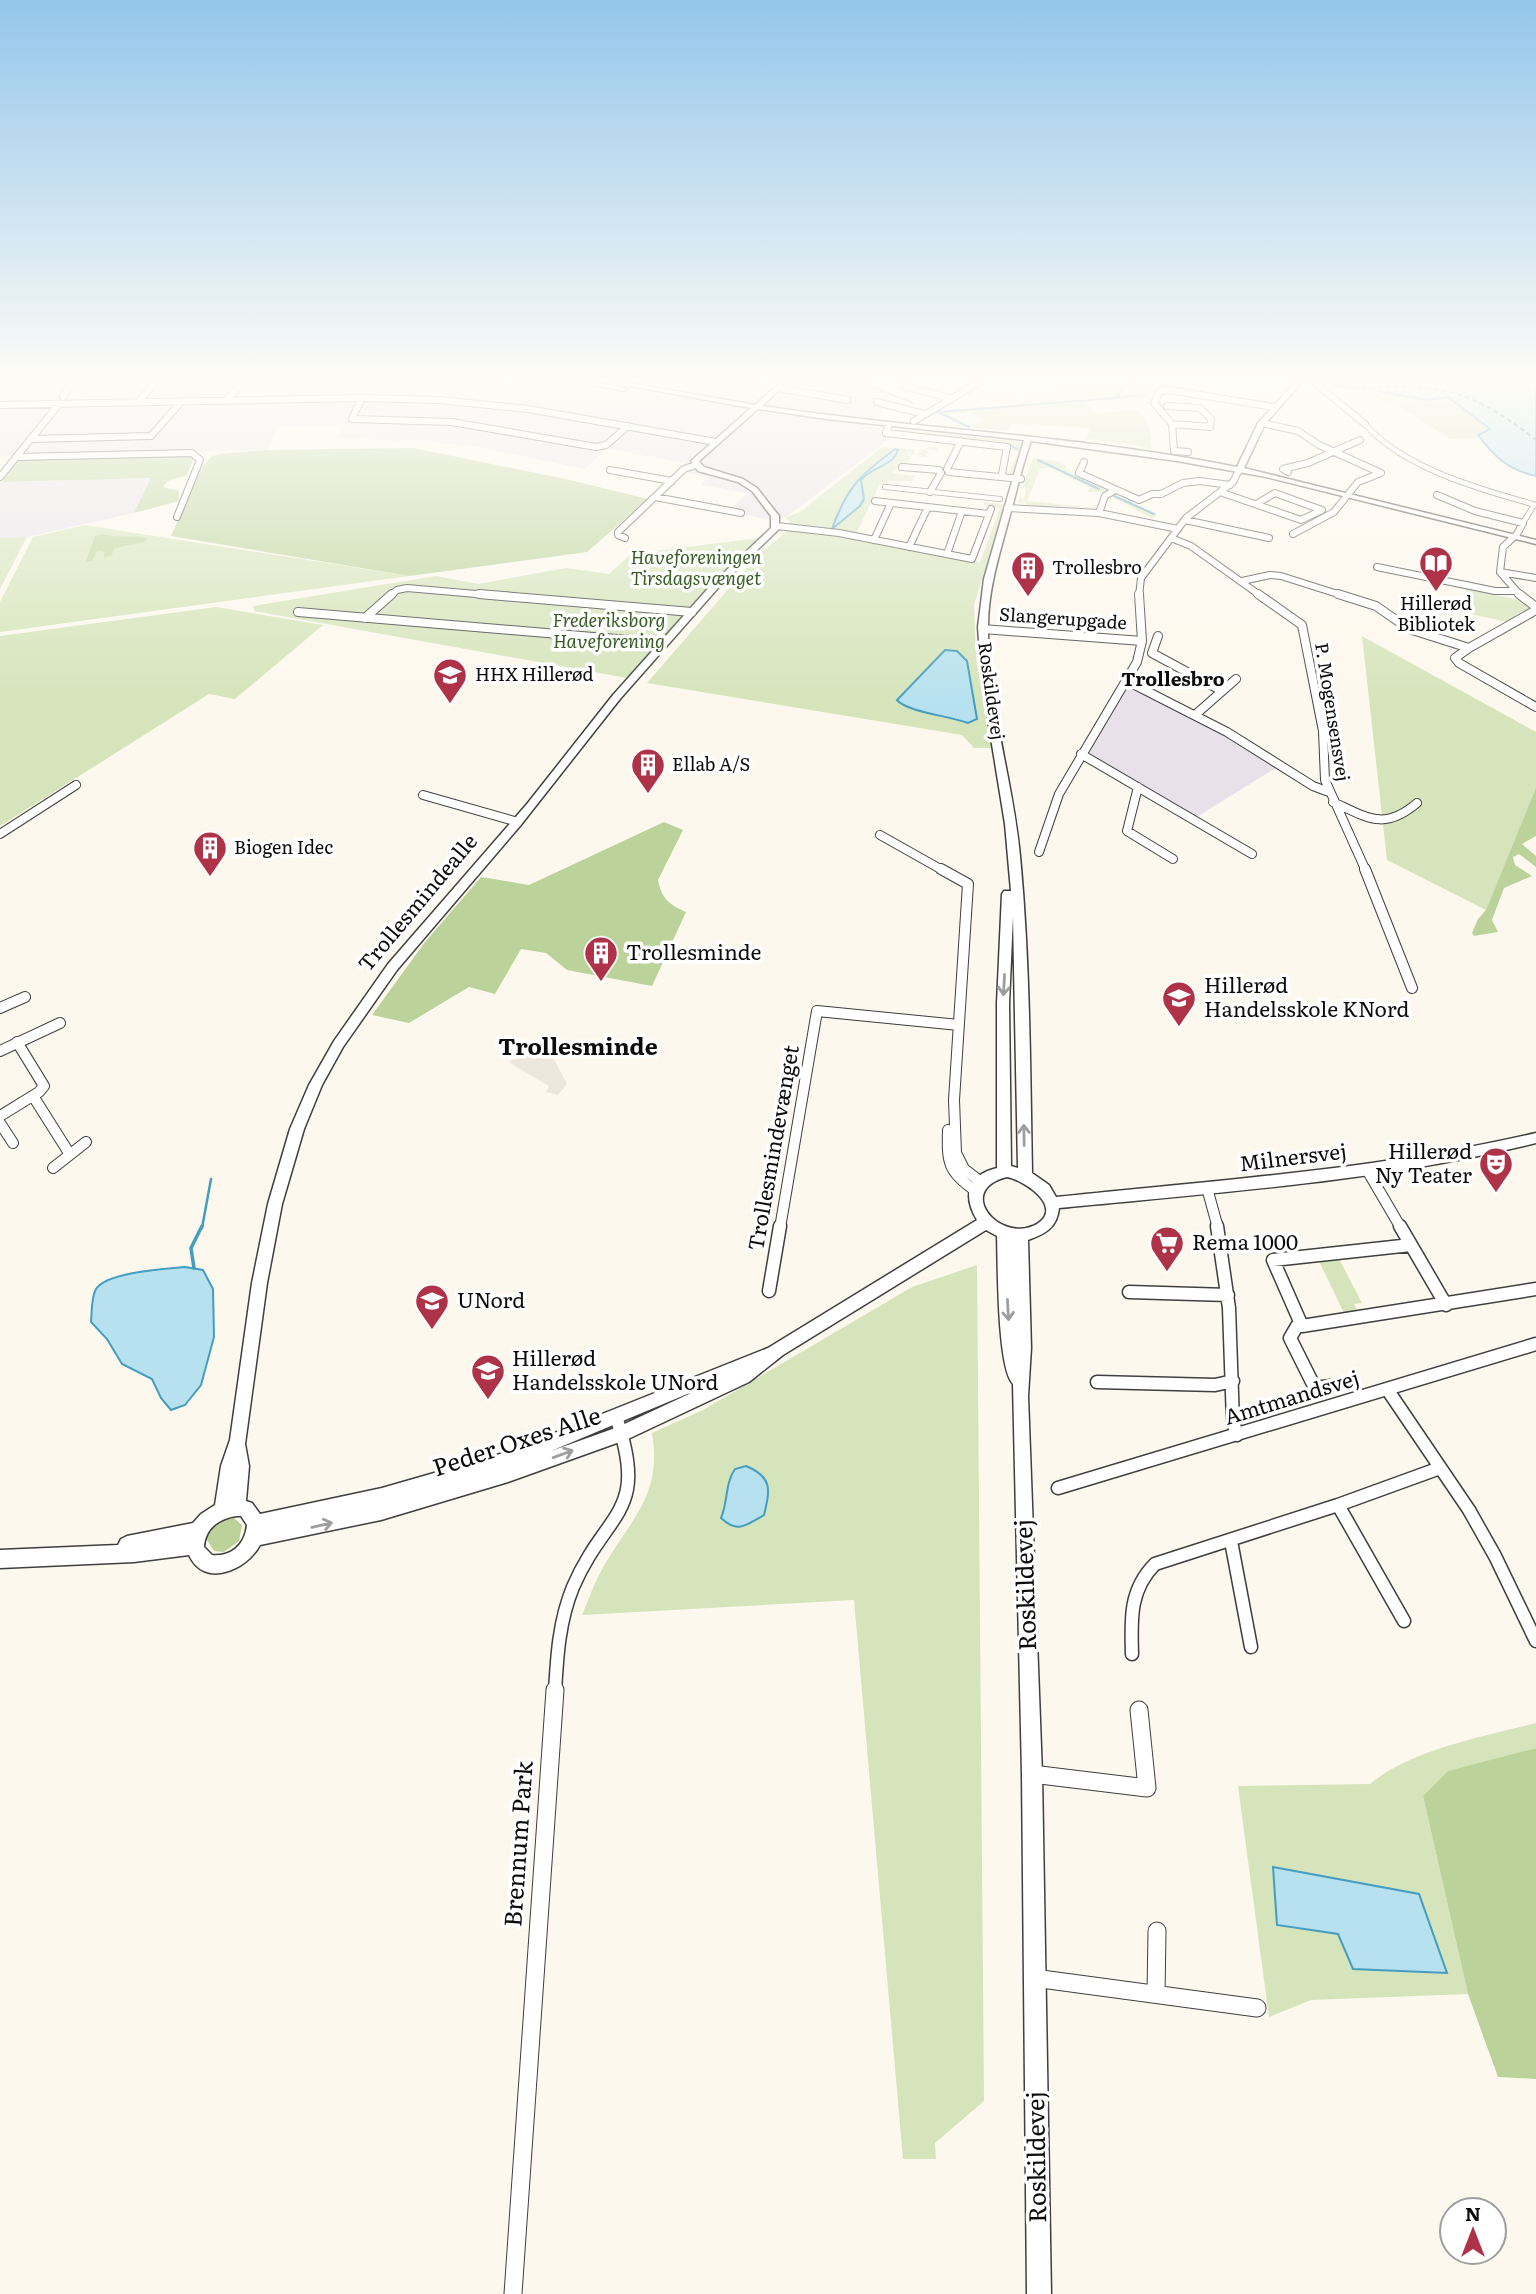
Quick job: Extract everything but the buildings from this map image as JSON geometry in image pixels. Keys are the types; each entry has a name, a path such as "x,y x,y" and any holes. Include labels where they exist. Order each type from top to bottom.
{"street":[{"path":"177,517 188,490"},
{"path":"625,538 618,535 618,532 662,490"},
{"path":"755,490 776,517 777,526 809,528 974,558 990,511 875,501"},
{"path":"909,490 1000,499"},
{"name":"Roskildevej","path":"1016,490 986,586 983,629 987,680 1009,803 1014,855 1023,1027 1024,1174"},
{"path":"1115,490 1139,500 1169,490"},
{"path":"1099,513 1105,496 1115,490"},
{"name":"Slangerupgade","path":"1039,852 1059,794 1138,662 1142,641 1139,593 1141,578 1185,520 1198,507 1223,490"},
{"path":"1328,490 1536,541"},
{"path":"1293,534 1334,512 1351,490"},
{"path":"1489,490 1535,505 1514,537 1503,547 1500,572 1515,591 1536,609 1457,655 1456,660 1536,707"},
{"path":"911,505 917,491"},
{"path":"1220,492 1301,520 1322,510 1275,493 1258,503"},
{"path":"1437,495 1475,511 1523,523"},
{"path":"655,497 741,513"},
{"path":"874,540 891,503"},
{"path":"909,547 928,507"},
{"path":"1012,508 1099,513 1178,529"},
{"path":"947,554 962,510"},
{"path":"1185,520 1269,538"},
{"name":"Trollesmindealle","path":"230,1508 230,1466 238,1440 276,1195 298,1127 318,1080 350,1025 384,975 518,821 579,741 725,575 777,526"},
{"name":"P. Mogensensvej","path":"1171,538 1191,546 1302,625 1323,732 1325,780 1368,876 1412,988"},
{"path":"1377,567 1495,591 1515,591"},
{"path":"1500,572 1536,578"},
{"path":"1242,581 1270,575 1281,576 1376,606 1409,629 1469,648"},
{"path":"365,618 397,590 407,589 692,612"},
{"path":"298,612 652,642"},
{"name":"Slangerupgade","path":"983,629 1142,641"},
{"path":"1158,636 1152,653 1222,691"},
{"path":"1195,715 1236,679"},
{"path":"1127,681 1195,715 1329,793"},
{"path":"1081,754 1252,854"},
{"path":"0,834 76,785"},
{"path":"1139,787 1127,831 1173,859"},
{"path":"423,795 518,821"},
{"path":"1333,802 1381,822 1394,821 1417,803"},
{"path":"880,835 968,884 954,1100 948,1128 947,1162 957,1178 978,1186"},
{"name":"Roskildevej","path":"1004,1172 1003,1026 1008,893 1014,855"},
{"path":"0,1008 25,997"},
{"name":"Trollesmindevænget","path":"769,1291 817,1011 959,1025"},
{"path":"0,1051 60,1023"},
{"path":"1003,1026 1023,1027"},
{"path":"0,1115 33,1096 44,1084 17,1042"},
{"path":"33,1096 69,1153"},
{"path":"0,1123 13,1143"},
{"name":"Milnersvej","path":"1052,1203 1399,1167 1536,1138"},
{"path":"52,1168 64,1162 69,1153 86,1142"},
{"path":"1367,1170 1446,1305"},
{"path":"1004,1172 1024,1174 1044,1187 1052,1203 1051,1215 1043,1226 1030,1233 1012,1233 985,1222 975,1207 978,1186 990,1175 1004,1172"},
{"path":"1207,1188 1213,1200 1228,1295 1233,1337 1233,1422 1237,1435"},
{"name":"Peder Oxes Alle","path":"255,1530 284,1533 381,1511 508,1474 619,1425 743,1377 777,1350 985,1222"},
{"name":"Roskildevej","path":"1012,1233 1023,1348 1020,1396 1031,1774 1039,2294"},
{"path":"1302,1326 1273,1260 1411,1245"},
{"path":"1331,1386 1315,1388 1290,1338 1297,1326 1536,1289"},
{"path":"1129,1292 1228,1295"},
{"name":"Amtmandsvej","path":"1058,1488 1536,1344"},
{"path":"1097,1382 1215,1385 1233,1381"},
{"path":"1387,1390 1495,1556 1536,1641"},
{"name":"Brennum Park","path":"513,2294 559,1634 566,1604 579,1574 619,1514 627,1496 632,1464 619,1425"},
{"path":"1132,1654 1132,1598 1143,1574 1155,1564 1338,1505 1440,1468"},
{"path":"1338,1505 1404,1621"},
{"path":"230,1508 246,1509 255,1530 244,1554 226,1564 216,1566 201,1560 196,1538 204,1521 230,1508"},
{"path":"0,1559 134,1553 196,1538"},
{"path":"1231,1541 1251,1647"},
{"path":"1031,1774 1147,1788 1139,1710"},
{"path":"1156,1994 1157,1931"},
{"path":"1034,1978 1257,2008"}],"shaded area":[{"path":"0,490 145,490 134,513 27,537 0,538"},
{"path":"730,490 822,490 786,517 772,520 728,512 747,493"},
{"path":"1120,681 1282,764 1195,818 1089,754"},
{"path":"545,1042 567,1084 558,1095 546,1092 549,1086 510,1063 511,1060 531,1056 540,1043"}],"green space":[{"path":"145,490 179,491 179,501 134,513"},
{"path":"192,490 611,490 648,499 587,552 409,576 171,536"},
{"path":"828,490 877,490 856,534 791,525 786,517 800,512"},
{"path":"1031,490 1027,501 1095,508 1052,506 1087,511 1023,506 1026,504 1018,502 1021,497 1023,502 1033,503 1023,501 1026,491"},
{"path":"1107,490 1157,515 1152,518 1103,492 1088,492"},
{"path":"984,502 1005,505 974,605 976,657 992,748 974,748 962,735 647,683 756,557 791,528 980,562 1000,508 984,505"},
{"path":"85,525 409,576 0,632 0,602 33,537"},
{"path":"103,534 148,539 115,548 111,556 103,557 105,552 98,550 92,561 86,562 95,536"},
{"path":"27,537 0,589 0,538"},
{"name":"Frederiksborg Haveforening","path":"759,538 627,678 254,611 253,606 436,576 478,584 566,568 609,574 631,554"},
{"path":"1466,589 1520,600 1531,608 1507,622 1462,612 1464,600 1470,599 1466,598"},
{"path":"216,607 323,625 235,699 209,694 0,826 0,636"},
{"path":"1362,636 1536,732 1536,790 1486,910 1387,860"},
{"path":"1536,788 1536,836 1522,844 1536,856 1536,867 1519,854 1513,857 1515,865 1532,876 1504,888 1492,920 1498,932 1474,936 1472,933 1478,919 1486,910"},
{"path":"664,822 683,830 658,880 667,900 686,912 652,986 567,970 546,953 521,949 495,994 469,987 409,1023 372,1015 425,942 481,877 529,885"},
{"path":"1338,1257 1362,1303 1354,1304 1359,1313 1345,1315 1318,1259"},
{"path":"977,1265 984,2101 935,2143 936,2159 903,2159 854,1600 582,1615 599,1575 647,1493 654,1456 652,1433 703,1410 912,1287"},
{"path":"234,1518 242,1525 239,1541 224,1552 214,1551 207,1540 210,1531 220,1521"},
{"path":"1536,1723 1536,1748 1449,1771 1423,1796 1468,1994 1311,2000 1269,2017 1238,1786 1370,1784 1387,1772 1427,1753"},
{"path":"1536,1748 1536,2079 1498,2077 1468,1994 1423,1796 1448,1771"}],"water":[{"path":"863,490 864,499 860,506 832,529 843,502 849,492"},
{"path":"945,650 957,651 967,661 977,719 968,723 919,711 897,700"},
{"path":"185,1267 203,1270 213,1289 214,1337 201,1385 185,1405 171,1410 161,1398 152,1379 122,1364 107,1339 91,1322 92,1305 96,1289 102,1283 137,1272"},
{"path":"746,1466 755,1470 765,1480 768,1498 764,1515 747,1525 737,1527 721,1518 732,1474 735,1469"},
{"path":"1273,1867 1419,1894 1447,1973 1353,1969 1338,1934 1277,1925"}],"waterway":[{"path":"1114,496 1154,514"},
{"path":"202,1228 211,1179"},
{"path":"194,1268 191,1248 202,1226"}],"place":[{"name":"Hillerød Bibliotek","path":"1436,593"},
{"name":"Trollesbro","path":"1028,598"},
{"name":"HHX Hillerød","path":"450,705"},
{"name":"Ellab A/S","path":"648,795"},
{"name":"Biogen Idec","path":"210,878"},
{"name":"Trollesminde","path":"601,983"},
{"name":"Hillerød Handelsskole KNord","path":"1179,1028"},
{"name":"Hillerød Ny Teater","path":"1496,1194"},
{"name":"Rema 1000","path":"1167,1273"},
{"name":"UNord","path":"432,1331"},
{"name":"Hillerød Handelsskole UNord","path":"488,1401"}],"district":[{"name":"Trollesbro","path":"1173,679"},
{"name":"Trollesminde","path":"578,1047"}],"park label":[{"name":"Haveforeningen Tirsdagsvænget","path":"696,568"}]}
